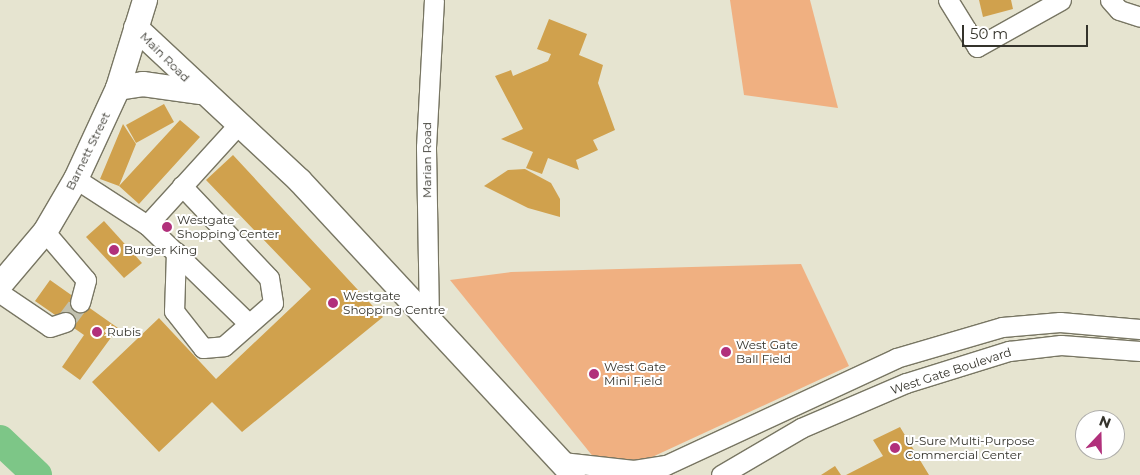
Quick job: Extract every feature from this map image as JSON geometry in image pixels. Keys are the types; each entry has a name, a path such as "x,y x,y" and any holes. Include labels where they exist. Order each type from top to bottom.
{"main road":[{"name":"Barnett Street","path":"0,285 45,232 76,179 118,88 145,0"},
{"name":"Main Road","path":"136,28 200,92"},
{"name":"Main Road","path":"118,88 143,84 200,92"},
{"path":"200,92 300,181 567,468"}],"street":[{"name":"Marian Road","path":"429,320 426,147 434,0"},
{"path":"948,0 977,47 1062,0"},
{"path":"1110,0 1119,10 1140,18"},
{"path":"147,224 238,124"},
{"path":"76,179 147,224 249,324"},
{"path":"176,252 172,305 196,343 207,349 220,348 273,303 272,283 182,186"},
{"path":"45,232 86,280 80,302"},
{"path":"0,293 50,327 66,322"},
{"name":"West Gate Boulevard","path":"567,468 634,470 685,459 725,440 794,402 896,358 1002,327 1060,322 1140,329"},
{"path":"1002,327 1009,350"},
{"name":"West Gate Boulevard","path":"722,475 736,463 818,421 906,383 1009,350 1061,345 1140,352"}],"shaded area":[{"path":"730,0 810,0 838,108 744,95"},
{"path":"801,264 849,366 637,464 595,459 450,280 511,272"}],"building":[{"path":"979,0 1011,0 1013,9 983,17"},
{"path":"549,19 587,34 579,55 603,65 598,83 615,130 593,140 598,150 576,160 579,170 548,158 542,174 526,168 533,152 501,139 523,129 495,76 511,70 513,76 548,61 551,54 537,49"},
{"path":"164,104 174,122 136,143 126,125"},
{"path":"180,120 200,137 139,204 119,186"},
{"path":"123,124 136,144 119,186 100,179"},
{"name":"Westgate Shopping Centre","path":"233,155 383,317 242,432 212,402 159,452 92,382 159,318 216,379 311,289 206,180"},
{"path":"525,169 551,183 560,199 560,217 528,208 484,186 508,170"},
{"name":"Burger King","path":"104,221 142,263 124,278 86,237"},
{"name":"Rubis","path":"50,280 118,328 80,380 62,367 84,335 35,301"},
{"name":"U-Sure Multi-Purpose Commercial Center","path":"900,427 929,475 846,475 883,456 873,440"},
{"path":"835,466 841,475 821,475"}],"waterway":[{"path":"0,440 37,475"}],"tunnel":[{"path":"65,322 80,302"}],"place":[{"name":"Westgate Shopping Center","path":"167,227"},
{"name":"Burger King","path":"114,250"},
{"name":"Westgate Shopping Centre","path":"333,303"},
{"name":"Rubis","path":"97,332"},
{"name":"West Gate Ball Field","path":"726,352"},
{"name":"West Gate Mini Field","path":"594,374"},
{"name":"U-Sure Multi-Purpose Commercial Center","path":"895,448"}]}
